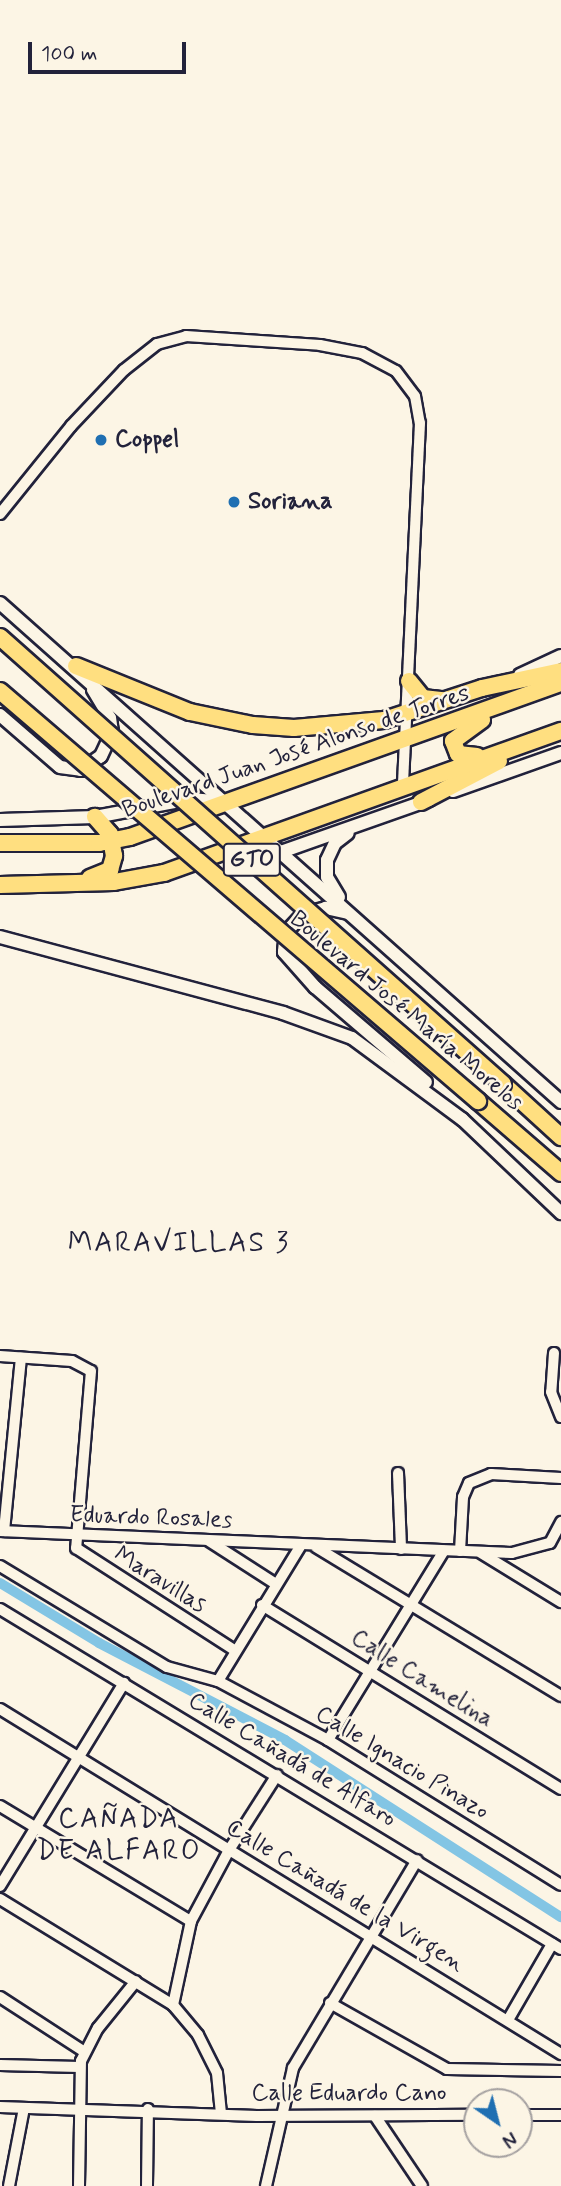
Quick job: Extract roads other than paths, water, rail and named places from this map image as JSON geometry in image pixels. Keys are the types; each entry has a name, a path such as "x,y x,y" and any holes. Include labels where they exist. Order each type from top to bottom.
{"main road":[{"name":"Boulevard José María Morelos","path":"0,637 561,1137"},
{"path":"76,666 158,701 253,725 332,728 407,714 507,681 561,671"},
{"path":"409,681 423,698 449,700"},
{"path":"494,755 461,756 453,741 468,726 561,684"},
{"name":"Boulevard Juan José Alonso de Torres","path":"0,843 113,841 561,684"},
{"name":"Boulevard José María Morelos","path":"0,691 561,1173"},
{"path":"0,884 138,880 561,730"},
{"path":"421,803 539,739"},
{"path":"0,884 98,877 113,863 113,841 95,817"}],"street":[{"path":"0,514 71,426 124,370 157,344 186,336 215,336 362,353 396,370 415,396 419,409 403,786"},
{"path":"0,603 76,666 263,837 561,1102"},
{"path":"507,681 561,656"},
{"path":"0,715 60,766 81,769 93,764 108,746 110,718 76,666"},
{"path":"281,852 561,753"},
{"path":"0,820 95,817 172,801 226,803"},
{"path":"352,914 332,887 327,860 335,843 361,824"},
{"path":"352,914 326,908 303,914 286,932 284,952 315,987 404,1062 561,1213"},
{"path":"0,937 328,1026 378,1054 462,1119"},
{"path":"554,1353 551,1392 561,1417"},
{"path":"0,1356 72,1361 88,1367 92,1383 76,1536"},
{"path":"2,1531 21,1358"},
{"path":"398,1473 401,1549"},
{"path":"460,1551 463,1497 469,1483 491,1474 561,1478"},
{"name":"Eduardo Rosales","path":"2,1531 480,1552 542,1548 550,1543 561,1522"},
{"name":"Maravillas","path":"76,1536 81,1554 234,1650"},
{"path":"208,1540 276,1584"},
{"path":"218,1681 234,1650 301,1545"},
{"path":"315,1546 410,1607 561,1696"},
{"path":"328,1741 444,1550"},
{"path":"480,1552 561,1602"},
{"name":"Calle Ignacio Pinazo","path":"0,1566 167,1667 218,1681 328,1741 561,1885"},
{"path":"548,1594 561,1594"},
{"name":"Calle Camelina","path":"262,1605 561,1789"},
{"name":"Calle Cañadá de Alfaro","path":"0,1609 557,1947"},
{"path":"0,1886 124,1683"},
{"name":"Calle Cañadá de la Virgen","path":"0,1709 370,1934 561,2054"},
{"path":"173,2005 191,1921 229,1850 277,1775"},
{"path":"0,1805 191,1921"},
{"path":"266,2186 293,2068 370,1934 417,1860"},
{"path":"0,1899 173,2005 211,2058 219,2082 221,2114"},
{"path":"508,2020 557,1947"},
{"path":"79,2186 82,2108 79,2067 83,2052 136,1981"},
{"path":"0,1997 83,2052"},
{"path":"330,2003 447,2069 561,2071"},
{"path":"0,2066 79,2067"},
{"name":"Calle Eduardo Cano","path":"0,2107 148,2109 221,2114 463,2115"},
{"path":"9,2186 24,2108"},
{"path":"147,2186 148,2109"},
{"path":"533,2115 561,2115"},
{"path":"375,2116 422,2186"}],"waterway":[{"path":"0,1583 99,1643 285,1740 561,1917"}],"place":[{"name":"Coppel","path":"101,440"},
{"name":"Soriana","path":"234,502"}],"district":[{"name":"MARAVILLAS 3","path":"179,1244"},
{"name":"CAÑADA DE ALFARO","path":"119,1836"}]}
